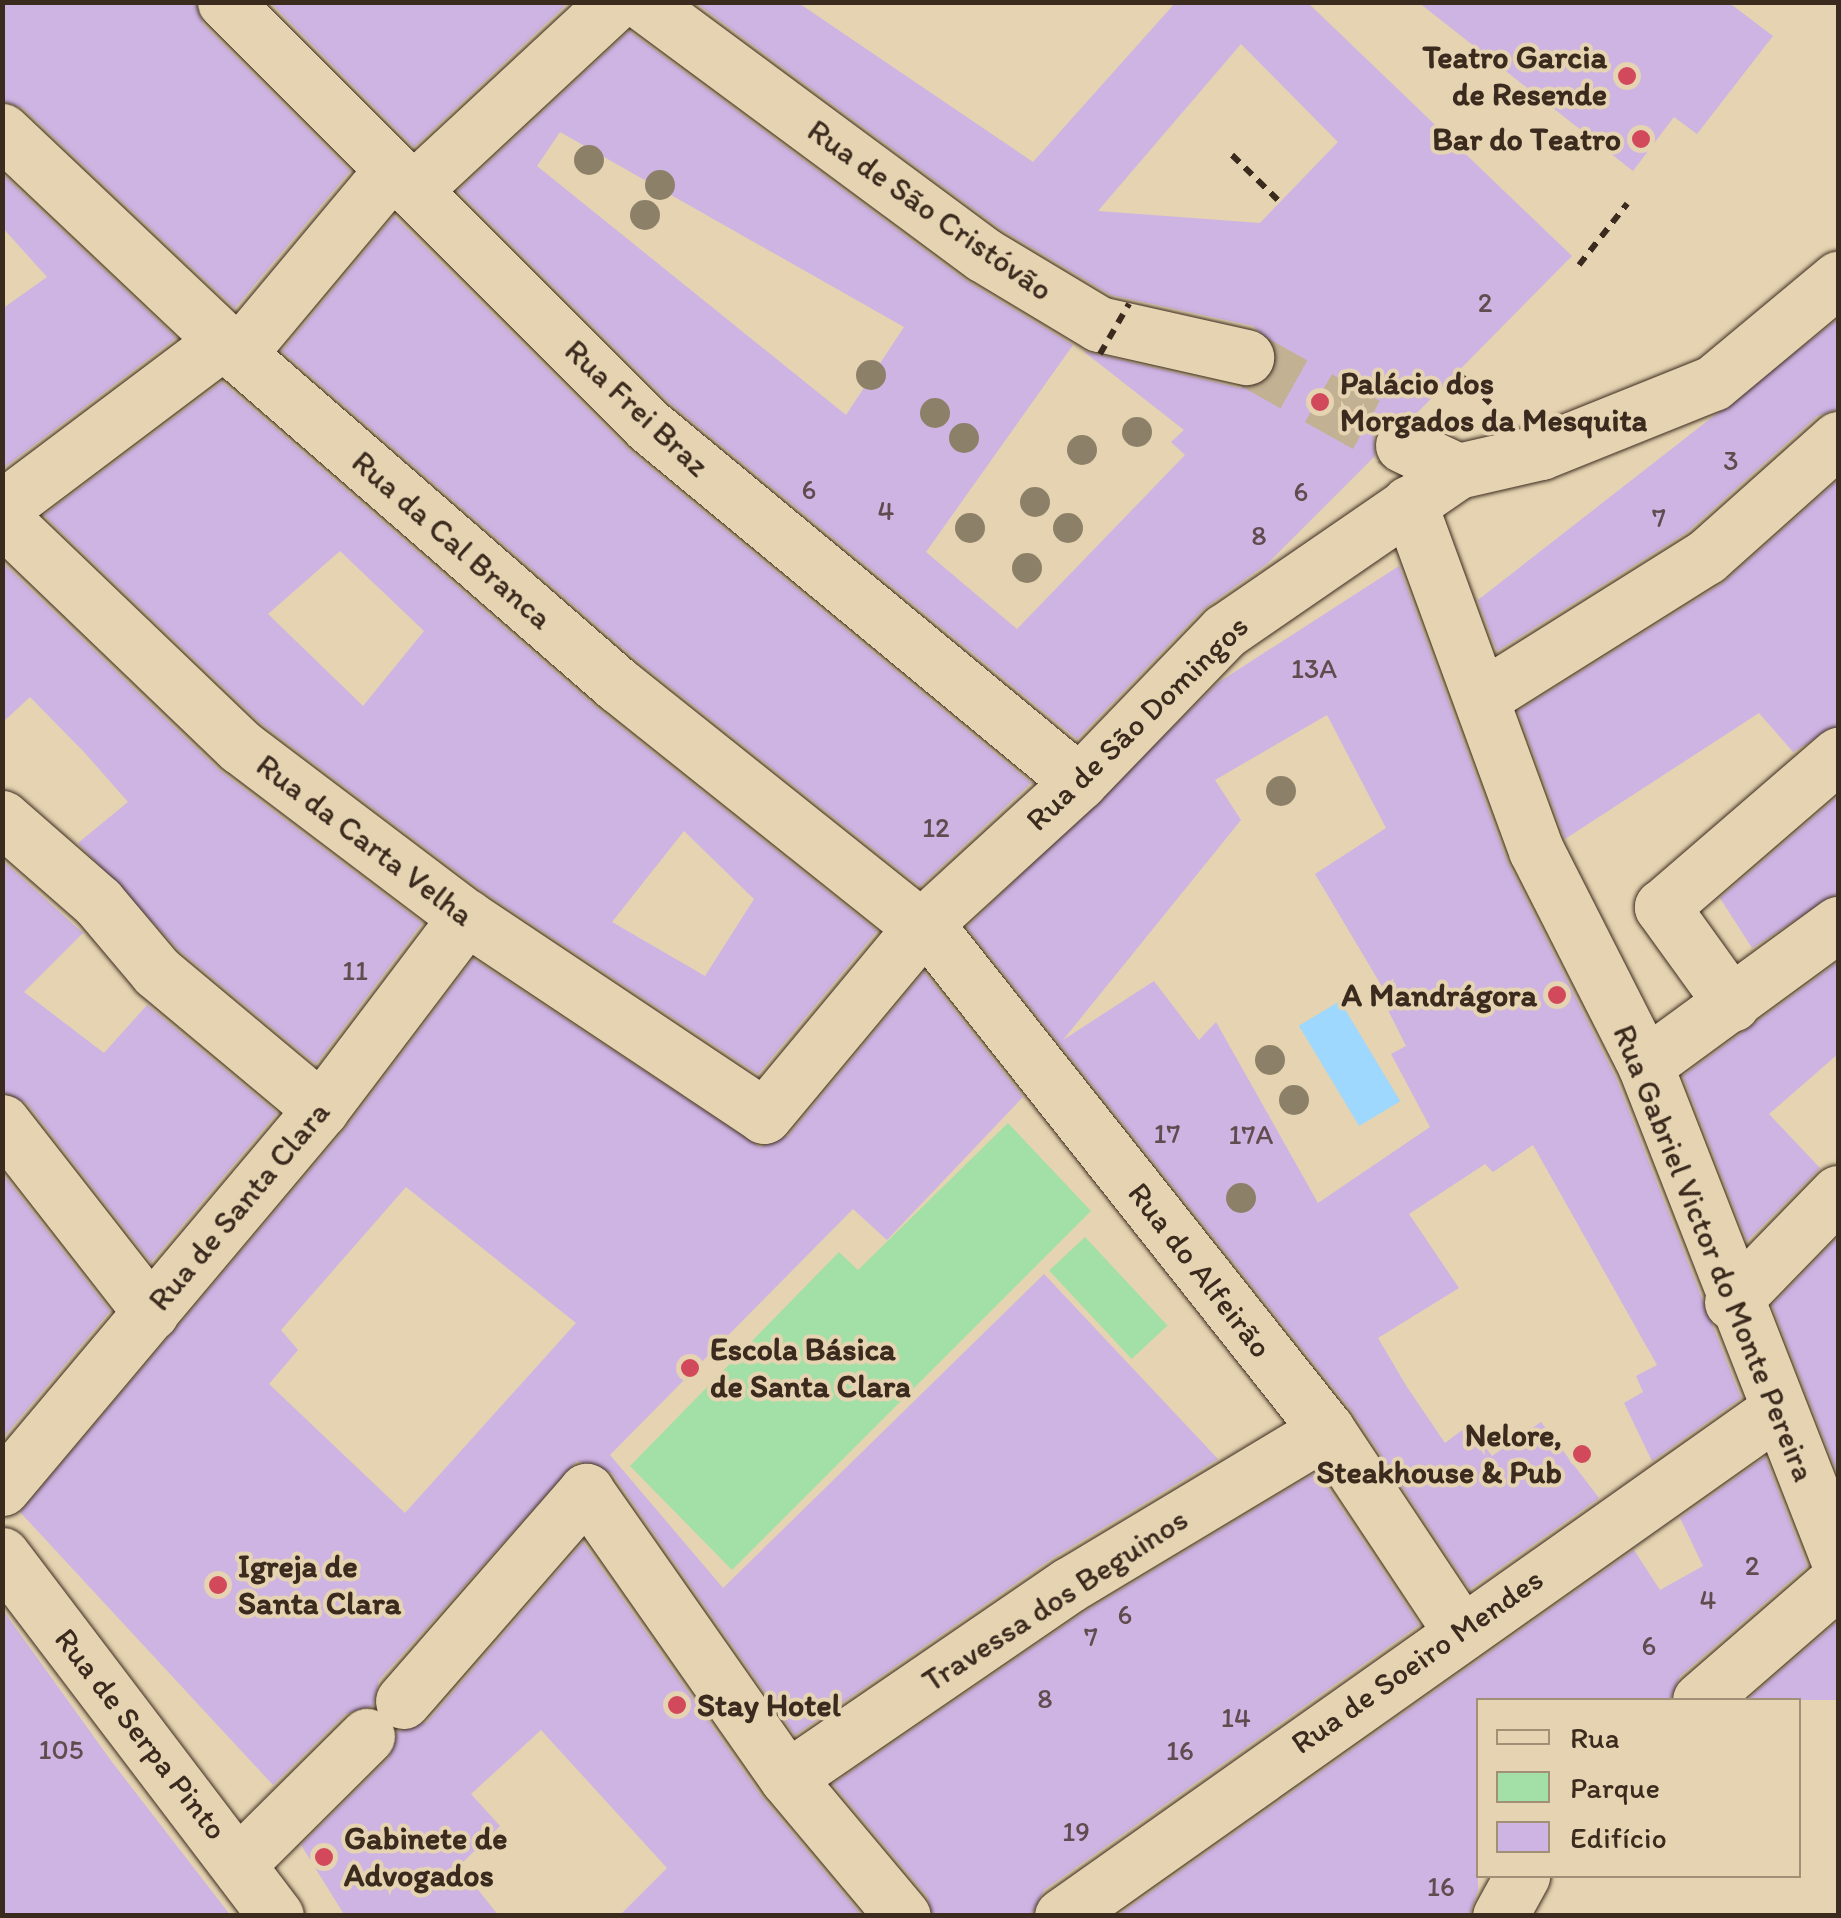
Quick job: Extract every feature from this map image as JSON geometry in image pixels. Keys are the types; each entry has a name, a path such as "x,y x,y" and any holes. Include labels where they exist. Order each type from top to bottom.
{"street":[{"name":"Rua Frei Braz","path":"225,2 649,426 1079,782"},
{"path":"2,508 231,348 403,180 615,2"},
{"name":"Rua de São Cristóvão","path":"642,2 984,255 1099,324 1246,357"},
{"name":"Rua da Cal Branca","path":"2,131 231,348 618,685 923,925"},
{"name":"Rua de São Domingos","path":"764,1116 923,925 1079,782 1225,630 1458,471 1628,422 1713,383 1838,279"},
{"path":"1484,696 1706,557 1838,439"},
{"path":"1402,445 1458,471"},
{"name":"Rua Gabriel Victor do Monte Pereira","path":"1410,503 1484,696 1536,850 1645,1066 1775,1412 1834,1532"},
{"name":"Rua da Carta Velha","path":"2,518 241,747 466,917 764,1116"},
{"path":"1732,1004 1662,907 1838,754"},
{"path":"2,818 98,902 157,972 320,1109"},
{"name":"Rua de Santa Clara","path":"2,1488 320,1109 466,917"},
{"path":"1645,1066 1838,924"},
{"name":"Rua do Alfeirão","path":"923,925 1326,1430 1459,1630"},
{"path":"2,1122 150,1314"},
{"path":"1732,1302 1838,1193"},
{"name":"Rua de Soeiro Mendes","path":"1062,1916 1459,1630 1775,1412"},
{"name":"Travessa dos Beguinos","path":"787,1778 1069,1585 1326,1430"},
{"path":"240,1862 385,1719 586,1491 787,1778 903,1916"},
{"name":"Rua de Serpa Pinto","path":"2,1555 240,1862 276,1916"},
{"path":"1702,1698 1838,1580"},
{"path":"1500,1916 1521,1878"}],"path":[{"path":"1232,155 1278,200"},
{"path":"1579,265 1626,204"},
{"path":"1100,354 1130,304"}],"green space":[{"path":"1008,1123 1091,1211 732,1570 630,1466 839,1252 858,1270"},
{"path":"1085,1237 1168,1325 1132,1359 1049,1270"}],"water":[{"path":"1340,1001 1400,1101 1359,1126 1299,1026"}],"building":[{"path":"2,2 195,2 203,24 350,171 235,308 23,108 2,101"},
{"path":"270,2 569,2 414,147"},
{"path":"695,2 797,2 1033,162 1176,2 1307,2 1572,256 1414,416 1384,420 1374,433 1375,456 1268,563 1203,609 1077,739 670,403 458,191 629,31 965,280 1073,345 926,552 1017,629 1185,455 1171,442 1184,430 1083,351 1240,388 1270,377 1275,347 1253,326 1111,295 1001,229","holes":["1241,44 1338,142 1260,223 1098,211","560,132 904,327 846,415 537,166"]},
{"name":"Teatro Garcia de Resende","path":"1418,2 1728,2 1773,36 1697,134 1674,117 1633,171"},
{"path":"2,174 176,338 2,469 2,309 47,277 2,227"},
{"path":"394,216 629,450 1031,783 920,886 638,661 282,351"},
{"path":"1838,319 1838,409 1817,416 1687,532 1497,651 1478,600"},
{"path":"222,382 598,709 877,931 758,1074 484,892 261,723 44,515","holes":["340,551 424,631 363,706 268,614","684,831 754,899 705,976 612,922"]},
{"path":"1838,480 1838,725 1793,752 1759,713 1565,839 1518,711 1723,583"},
{"path":"2,562 219,770 422,923 316,1064 179,950 78,843 128,802 84,752 30,697 2,723"},
{"path":"1399,566 1507,861 1616,1078 1741,1398 1652,1461 1624,1403 1643,1392 1636,1376 1657,1365 1533,1145 1493,1172 1485,1164 1409,1214 1459,1288 1378,1338 1407,1387 1445,1443 1469,1425 1492,1456 1541,1422 1599,1498 1470,1589 1352,1411 967,927 1219,682","holes":["1327,715 1386,828 1315,874 1393,1005 1387,1008 1406,1046 1391,1054 1430,1127 1318,1203 1216,1022 1199,1040 1154,981 1063,1040 1241,820 1215,780"]},
{"path":"1838,796 1838,893 1752,948 1720,898"},
{"path":"2,860 83,933 24,992 104,1053 147,1005 277,1113 151,1262 27,1103 2,1092"},
{"name":"Escola Básica de Santa Clara","path":"473,959 760,1147 788,1136 924,972 1023,1097 887,1240 853,1209 610,1455 723,1588 1044,1274 1218,1459 1051,1559 795,1735 612,1473 577,1461 379,1680 373,1706 345,1714 273,1785 20,1512 345,1129","holes":["406,1187 576,1323 405,1513 269,1384 298,1350 281,1330"]},
{"path":"1838,962 1838,1054 1769,1114 1820,1168 1747,1241 1683,1076"},
{"path":"2,1173 110,1311 2,1439"},
{"path":"1838,1237 1838,1474 1772,1305"},
{"path":"1765,1457 1807,1566 1680,1676 1671,1698 1476,1698 1478,1890 1469,1916 1117,1916 1634,1550 1660,1590 1703,1566 1680,1518"},
{"path":"1317,1472 1419,1625 1044,1890 1031,1916 933,1916 927,1896 833,1784 1086,1611"},
{"path":"583,1542 761,1796 862,1916 619,1916 667,1868 541,1730 471,1794 500,1826 459,1866 499,1916 345,1916 301,1845 389,1758 397,1732 427,1722"},
{"path":"2,1609 112,1762 231,1916 2,1916"},
{"path":"1838,1621 1838,1700 1749,1698"}],"tunnel":[{"path":"1246,357 1403,445"}],"place":[{"name":"Teatro Garcia de Resende","path":"1627,76"},
{"name":"Bar do Teatro","path":"1641,139"},
{"name":"Palácio dos Morgados da Mesquita","path":"1320,402"},
{"name":"A Mandrágora","path":"1557,995"},
{"name":"Escola Básica de Santa Clara","path":"690,1368"},
{"name":"Nelore, Steakhouse & Pub","path":"1582,1454"},
{"name":"Igreja de Santa Clara","path":"218,1585"},
{"name":"Stay Hotel","path":"677,1705"},
{"name":"Gabinete de Advogados","path":"324,1857"}]}
